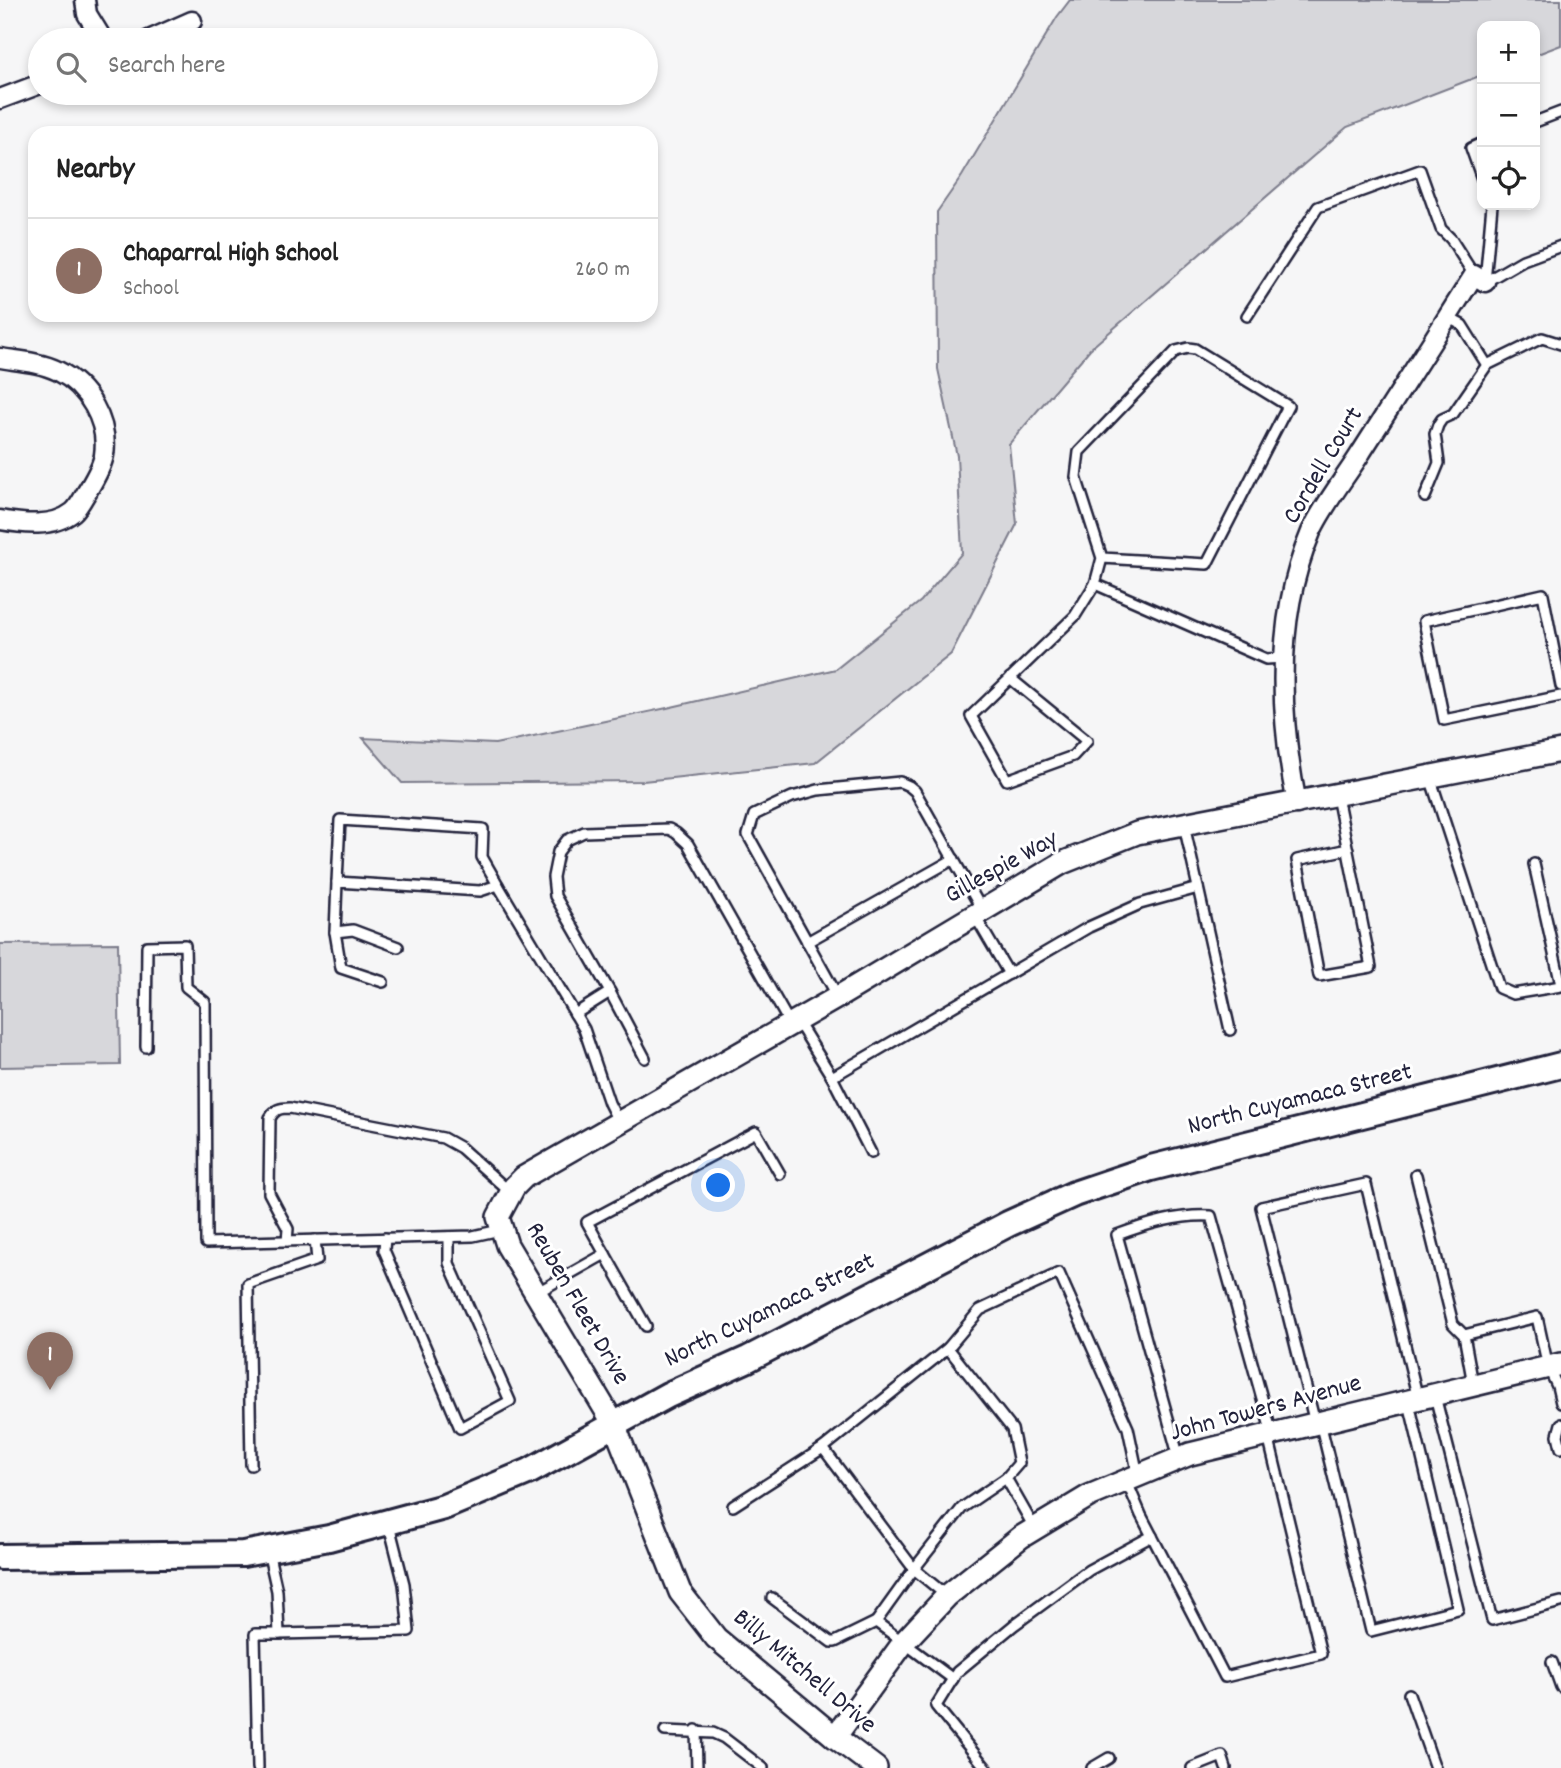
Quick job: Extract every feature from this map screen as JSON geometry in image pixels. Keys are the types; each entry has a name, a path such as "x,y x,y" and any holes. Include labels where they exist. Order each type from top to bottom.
{"main road":[{"name":"North Cuyamaca Street","path":"0,1557 243,1555 329,1538 444,1507 530,1471 668,1395 748,1359 1008,1224 1074,1194 1151,1168 1561,1065"}],"street":[{"path":"85,0 88,14 96,28"},
{"path":"176,28 192,21"},
{"path":"0,99 28,88"},
{"name":"Cordell Court","path":"1297,804 1287,749 1283,699 1284,658 1297,578 1312,530 1447,317 1480,279"},
{"path":"0,358 44,365 72,379 92,402 98,415 104,443 103,457 93,481 74,512 55,520 34,524 0,520"},
{"name":"Gillespie Way","path":"518,1185 1062,863 1137,834 1561,751"},
{"name":"Reuben Fleet Drive","path":"518,1185 498,1217 507,1245 614,1424"},
{"name":"John Towers Avenue","path":"835,1737 904,1642 947,1595 1035,1529 1089,1496 1179,1458 1555,1366"},
{"name":"Billy Mitchell Drive","path":"614,1424 680,1592 716,1638 876,1768"}],"lane":[{"path":"1540,120 1561,112"},
{"path":"1477,145 1471,148 1477,165"},
{"path":"1247,316 1318,207 1420,170 1441,229 1480,279"},
{"path":"1480,279 1491,210"},
{"path":"1480,279 1523,260 1560,249"},
{"path":"1447,317 1462,325 1487,365"},
{"path":"1425,497 1439,463 1435,434 1438,425 1442,419 1453,414 1487,365 1542,338 1561,344"},
{"path":"1010,678 1087,741 1073,756 1007,780 971,716 1010,678 1074,616 1095,584 1102,558 1076,477 1079,452 1175,351 1188,348 1203,353 1288,406 1207,564 1102,558"},
{"path":"1095,584 1266,659 1284,658"},
{"path":"1561,686 1543,594 1424,621 1444,720 1561,696"},
{"path":"1430,777 1499,988 1513,994 1561,985 1534,864"},
{"path":"838,997 748,835 750,821 761,810 818,790 900,782 915,791 954,859 1009,974"},
{"path":"1337,796 1348,849 1371,967 1319,976 1297,859 1348,849"},
{"path":"383,982 341,968 335,932 340,820 483,829 482,857 584,1029 609,1103 619,1123"},
{"path":"1184,825 1230,1030"},
{"path":"645,1058 555,895 553,877 558,852 574,835 584,832 669,829 688,844 794,1022 832,1077 872,1153"},
{"path":"807,942 954,859"},
{"path":"337,881 480,891 498,886"},
{"path":"832,1077 1117,914 1140,904 1198,888"},
{"path":"335,932 353,930 398,947"},
{"path":"146,1048 147,947 185,945 186,987 205,1002 206,1243 472,1236 502,1230"},
{"path":"575,1014 610,992"},
{"path":"287,1241 288,1229 270,1193 270,1118 276,1109 290,1108 443,1138 518,1185"},
{"path":"646,1326 587,1222 756,1132 779,1174"},
{"path":"1416,1175 1453,1324 1464,1335 1474,1385"},
{"path":"1420,1398 1458,1609 1371,1631 1261,1208 1366,1184 1420,1398 1492,1620 1561,1602"},
{"path":"733,1506 823,1448 948,1348 980,1310 1059,1273 1128,1428 1132,1478 1152,1536 1225,1677 1321,1654 1269,1435 1210,1216 1190,1214 1117,1235 1179,1458"},
{"path":"385,1238 384,1250 460,1428 510,1401 449,1263 449,1237"},
{"path":"251,1465 248,1284 317,1260 315,1240"},
{"path":"536,1293 605,1254"},
{"path":"1464,1335 1537,1317 1555,1366 1561,1403"},
{"path":"772,1598 831,1642 876,1622 962,1508 1006,1478 1019,1464 1012,1429 948,1348"},
{"path":"1561,1424 1558,1434 1561,1448"},
{"path":"823,1448 914,1569 947,1595"},
{"path":"1006,1478 1035,1529"},
{"path":"258,1768 255,1634 409,1631 404,1584 388,1522"},
{"path":"986,1768 936,1706 957,1672 1014,1625 1089,1570 1152,1536"},
{"path":"268,1549 277,1591 279,1633"},
{"path":"876,1622 953,1679"},
{"path":"1552,1662 1561,1687"},
{"path":"1409,1695 1434,1768"},
{"path":"696,1730 697,1768"},
{"path":"666,1731 696,1730 713,1733 724,1738 763,1768"},
{"path":"1192,1768 1222,1756 1226,1768"},
{"path":"1092,1768 1109,1758"}],"shaded area":[{"path":"1070,0 1561,0 1561,45 1540,53 1540,21 1477,21 1477,77 1347,127 1090,349 1009,444 1017,524 951,654 815,763 643,781 402,783 363,738 495,744 836,669 921,601 962,553 957,456 938,369 937,212 962,176 1057,17"},
{"path":"118,943 120,1065 0,1067 0,944"}],"place":[{"name":"Chaparral High School","path":"50,1390"}]}
